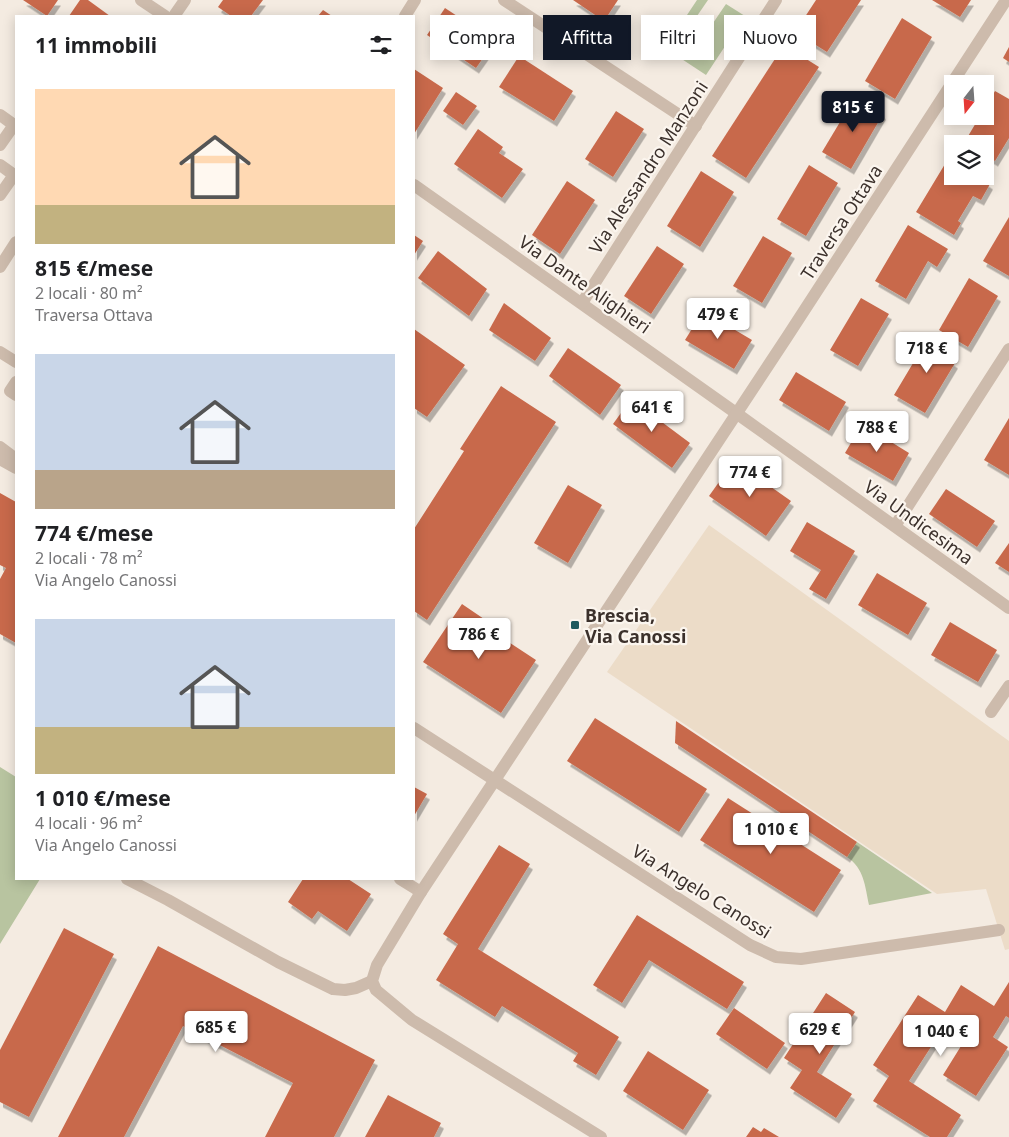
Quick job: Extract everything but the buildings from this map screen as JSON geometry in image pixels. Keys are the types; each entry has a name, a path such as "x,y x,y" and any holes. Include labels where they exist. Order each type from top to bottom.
{"street":[{"path":"141,0 164,15"},
{"path":"175,15 185,0"},
{"path":"406,15 416,0"},
{"path":"504,0 696,126"},
{"name":"Via Alessandro Manzoni","path":"582,303 776,0"},
{"name":"Traversa Ottava","path":"736,413 1006,0"},
{"path":"0,115 15,126 0,145"},
{"path":"0,165 14,175 0,195"},
{"name":"Via Dante Alighieri","path":"415,186 736,413"},
{"path":"0,267 15,244"},
{"path":"895,526 1009,349"},
{"path":"15,384 10,391 15,394"},
{"path":"601,1137 412,1020 376,990 372,981 377,965 421,892 736,413"},
{"name":"Via Undicesima","path":"736,413 1009,608"},
{"path":"0,447 15,458"},
{"path":"0,459 15,467"},
{"path":"991,712 1009,686"},
{"name":"Via Angelo Canossi","path":"415,729 750,945 776,957 800,959 999,930"},
{"path":"129,880 278,962 332,989 356,988 372,981"},
{"path":"402,880 421,892"}],"green space":[{"path":"697,0 708,0 698,15 687,15"},
{"path":"726,4 743,15 724,15 724,48 706,75 683,60 714,60 714,22"},
{"path":"0,767 15,776 15,880 39,880 0,944"},
{"path":"857,842 932,893 869,905 865,884 860,872 853,861 847,857"}],"shaded area":[{"path":"709,525 1009,741 1009,949 1005,950 986,889 937,894 607,672"}],"place":[{"name":"Brescia, Via Canossi","path":"575,625"}]}
